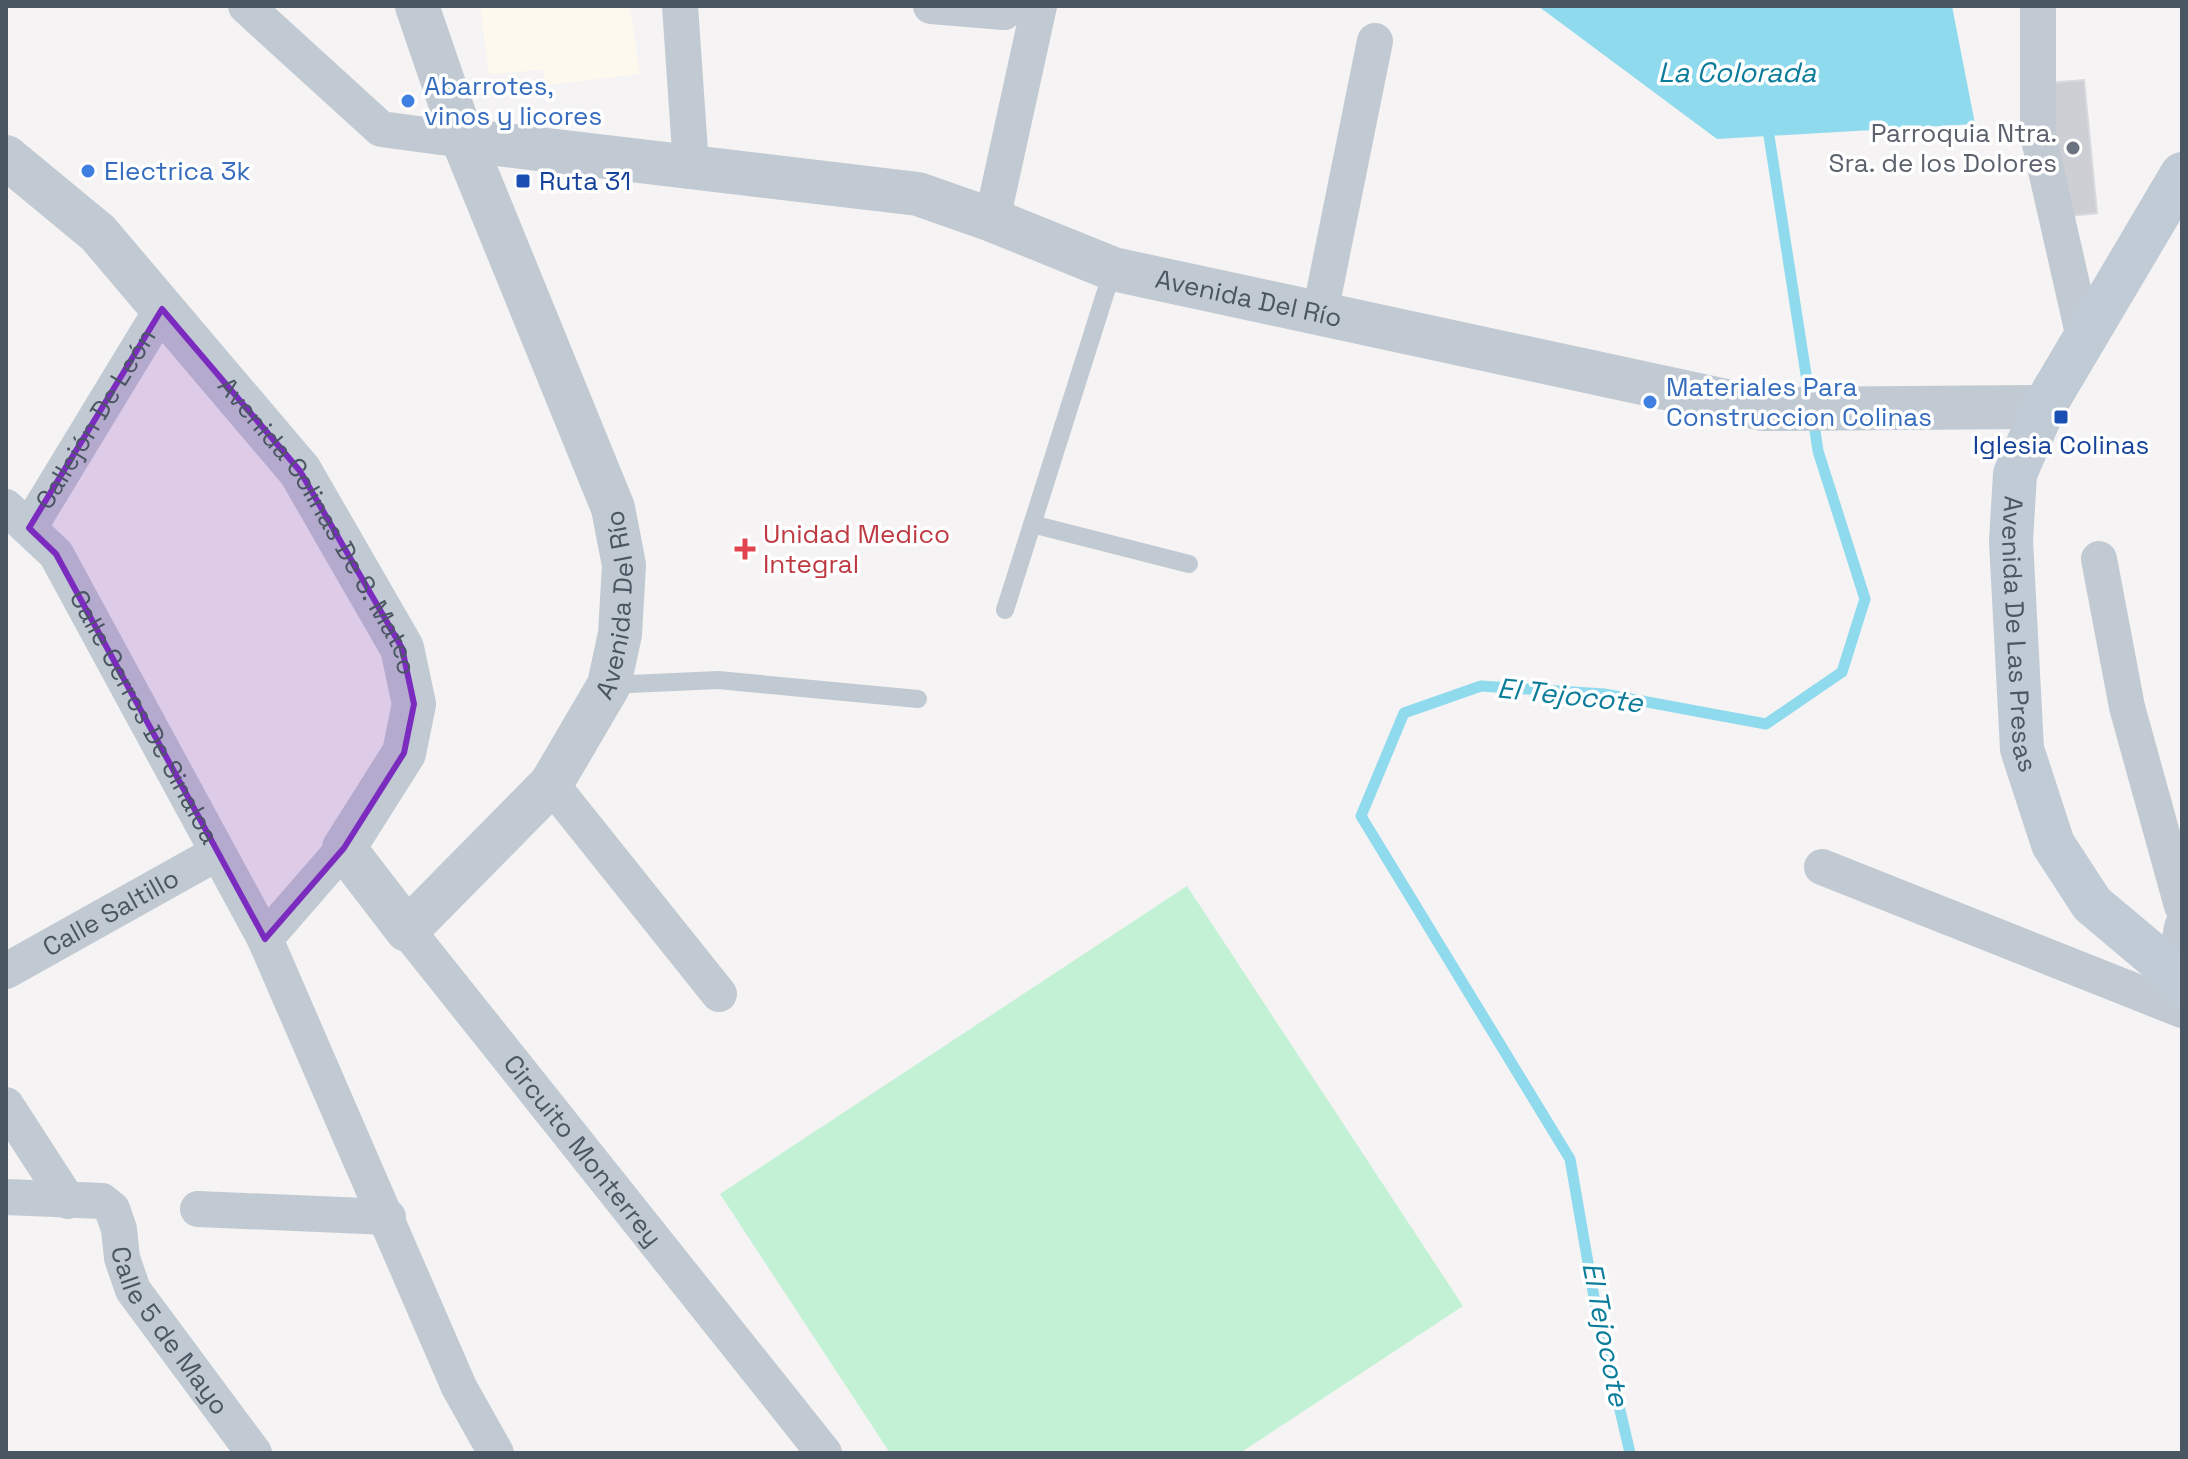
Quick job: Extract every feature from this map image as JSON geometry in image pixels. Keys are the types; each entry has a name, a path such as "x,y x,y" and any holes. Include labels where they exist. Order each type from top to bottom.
{"main road":[{"name":"Avenida De Las Presas","path":"2179,989 2092,904 2053,844 2022,749 2011,541 2015,474 2044,407 2182,174"}],"street":[{"name":"Avenida Del Río","path":"246,6 381,129 918,194 1113,269 1763,409 2044,407"},
{"path":"417,6 463,140"},
{"path":"680,6 691,166"},
{"path":"931,6 1004,12"},
{"path":"992,220 1039,6"},
{"path":"2038,6 2038,135 2085,342"},
{"path":"1320,313 1375,41"},
{"name":"Avenida Del Río","path":"407,930 551,784 609,685 620,634 624,565 613,508 463,140"},
{"name":"Avenida Colinas De S. Mateo","path":"6,157 98,233 300,471 402,648 414,704 404,753 344,848 265,939"},
{"name":"Callejón De León","path":"17,517 162,309"},
{"name":"Calle Cerros De Sinaloa","path":"17,517 56,554 265,939"},
{"path":"2099,559 2127,707 2182,906"},
{"path":"551,784 719,994"},
{"name":"Circuito Monterrey","path":"344,848 824,1453"},
{"name":"Calle Saltillo","path":"6,971 217,853"},
{"path":"1822,867 2179,989 2182,927"},
{"path":"265,939 388,1217 459,1387 496,1453"},
{"name":"Calle 5 de Mayo","path":"6,1105 85,1201 112,1209 122,1258 133,1290 254,1453"},
{"path":"6,1197 85,1201"},
{"path":"198,1209 388,1217"}],"lane":[{"path":"1005,610 1113,269"},
{"path":"1032,524 1189,564"},
{"path":"609,685 718,680 918,699"}],"highlighted area":[{"path":"162,309 300,471 402,648 414,704 404,753 344,848 265,939 56,554 29,528"}],"shaded area":[{"path":"480,6 630,6 640,74 546,85 543,70 489,74"}],"green space":[{"path":"1187,886 1463,1306 1240,1453 890,1453 720,1194"}],"water":[{"name":"La Colorada","path":"1538,6 1952,6 1975,124 1717,139"}],"building":[{"name":"Parroquia Ntra. Sra. de los Dolores","path":"2084,80 2097,213 2061,217 2048,83"}],"waterway":[{"name":"El Tejocote","path":"1769,136 1810,400"},
{"name":"El Tejocote","path":"1630,1453 1595,1303 1570,1159 1361,816 1404,713 1481,686 1604,694 1766,724 1842,672 1865,599 1818,451 1813,417"}],"place":[{"name":"Abarrotes, vinos y licores","path":"408,101"},
{"name":"Parroquia Ntra. Sra. de los Dolores","path":"2073,148"},
{"name":"Electrica 3k","path":"88,171"},
{"name":"Ruta 31","path":"523,181"},
{"name":"Materiales Para Construccion Colinas","path":"1650,402"},
{"name":"Iglesia Colinas","path":"2061,417"},
{"name":"Unidad Medico Integral","path":"745,549"}]}
